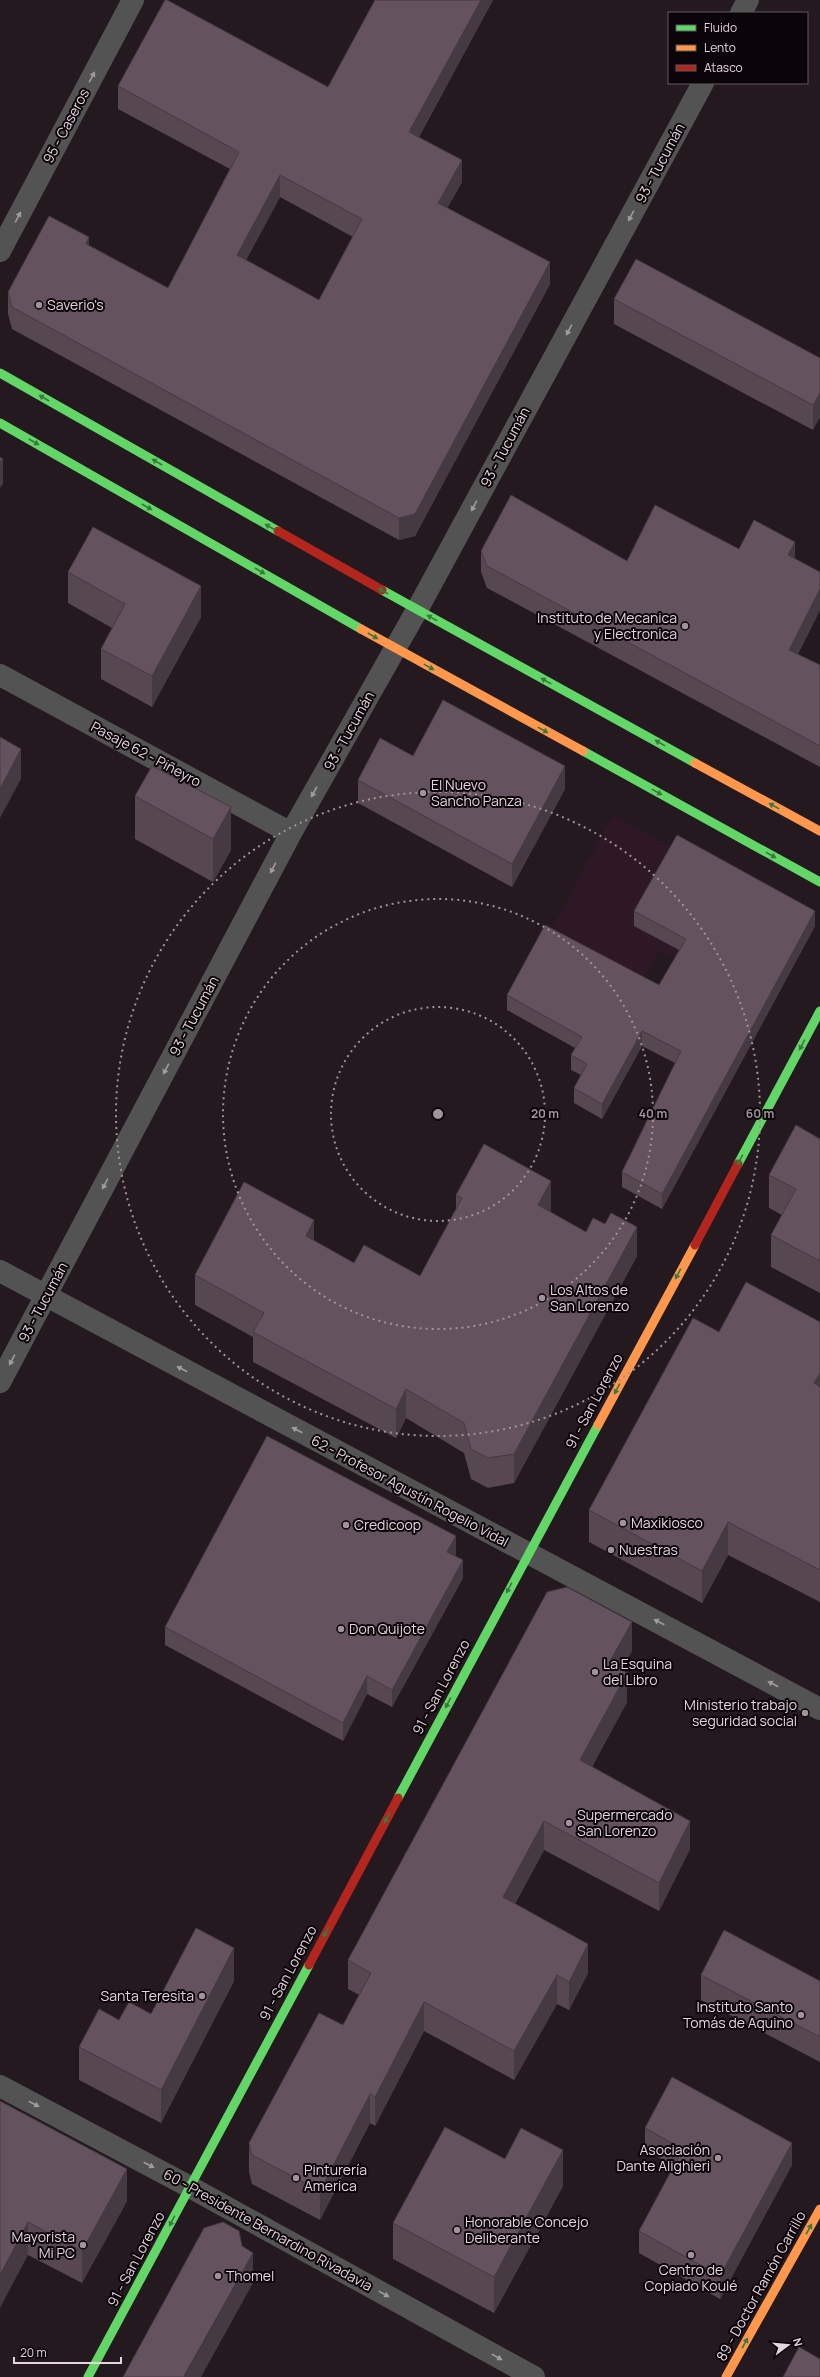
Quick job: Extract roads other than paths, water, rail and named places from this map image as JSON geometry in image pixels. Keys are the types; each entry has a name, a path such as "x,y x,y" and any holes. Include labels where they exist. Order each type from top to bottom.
{"main road":[{"path":"0,373 417,610 820,831"},
{"path":"0,423 395,648 820,882"},
{"name":"91 - San Lorenzo","path":"88,2377 820,1011"},
{"name":"89 - Doctor Ramón Carrillo","path":"726,2377 820,2209"}],"street":[{"name":"95 - Caseros","path":"0,251 133,0"},
{"path":"742,12 748,0"},
{"name":"93 - Tucumán","path":"0,1382 291,833 417,610 702,84"},
{"name":"Pasaje 62 - Piñeyro","path":"0,676 291,833"},
{"name":"62 - Profesor Agustín Rogelio Vidal","path":"0,1271 820,1709"},
{"name":"60 - Presidente Bernardino Rivadavia","path":"0,2086 190,2187 534,2377"}],"place":[{"name":"Saverio's","path":"39,305"},
{"name":"Instituto de Mecanica y Electronica","path":"685,626"},
{"name":"El Nuevo Sancho Panza","path":"423,793"},
{"name":"Los Altos de San Lorenzo","path":"542,1298"},
{"name":"Maxikiosco","path":"623,1523"},
{"name":"Credicoop","path":"346,1525"},
{"name":"Nuestras","path":"611,1550"},
{"name":"Don Quijote","path":"341,1629"},
{"name":"La Esquina del Libro","path":"595,1672"},
{"name":"Ministerio trabajo seguridad social","path":"805,1713"},
{"name":"Supermercado San Lorenzo","path":"569,1823"},
{"name":"Santa Teresita","path":"202,1996"},
{"name":"Instituto Santo Tomás de Aquino","path":"801,2015"},
{"name":"Asociación Dante Alighieri","path":"718,2158"},
{"name":"Pinturería America","path":"296,2178"},
{"name":"Honorable Concejo Deliberante","path":"457,2230"},
{"name":"Mayorista Mi PC","path":"83,2245"},
{"name":"Centro de Copiado Koulé","path":"691,2255"},
{"name":"Thomel","path":"218,2276"}]}
